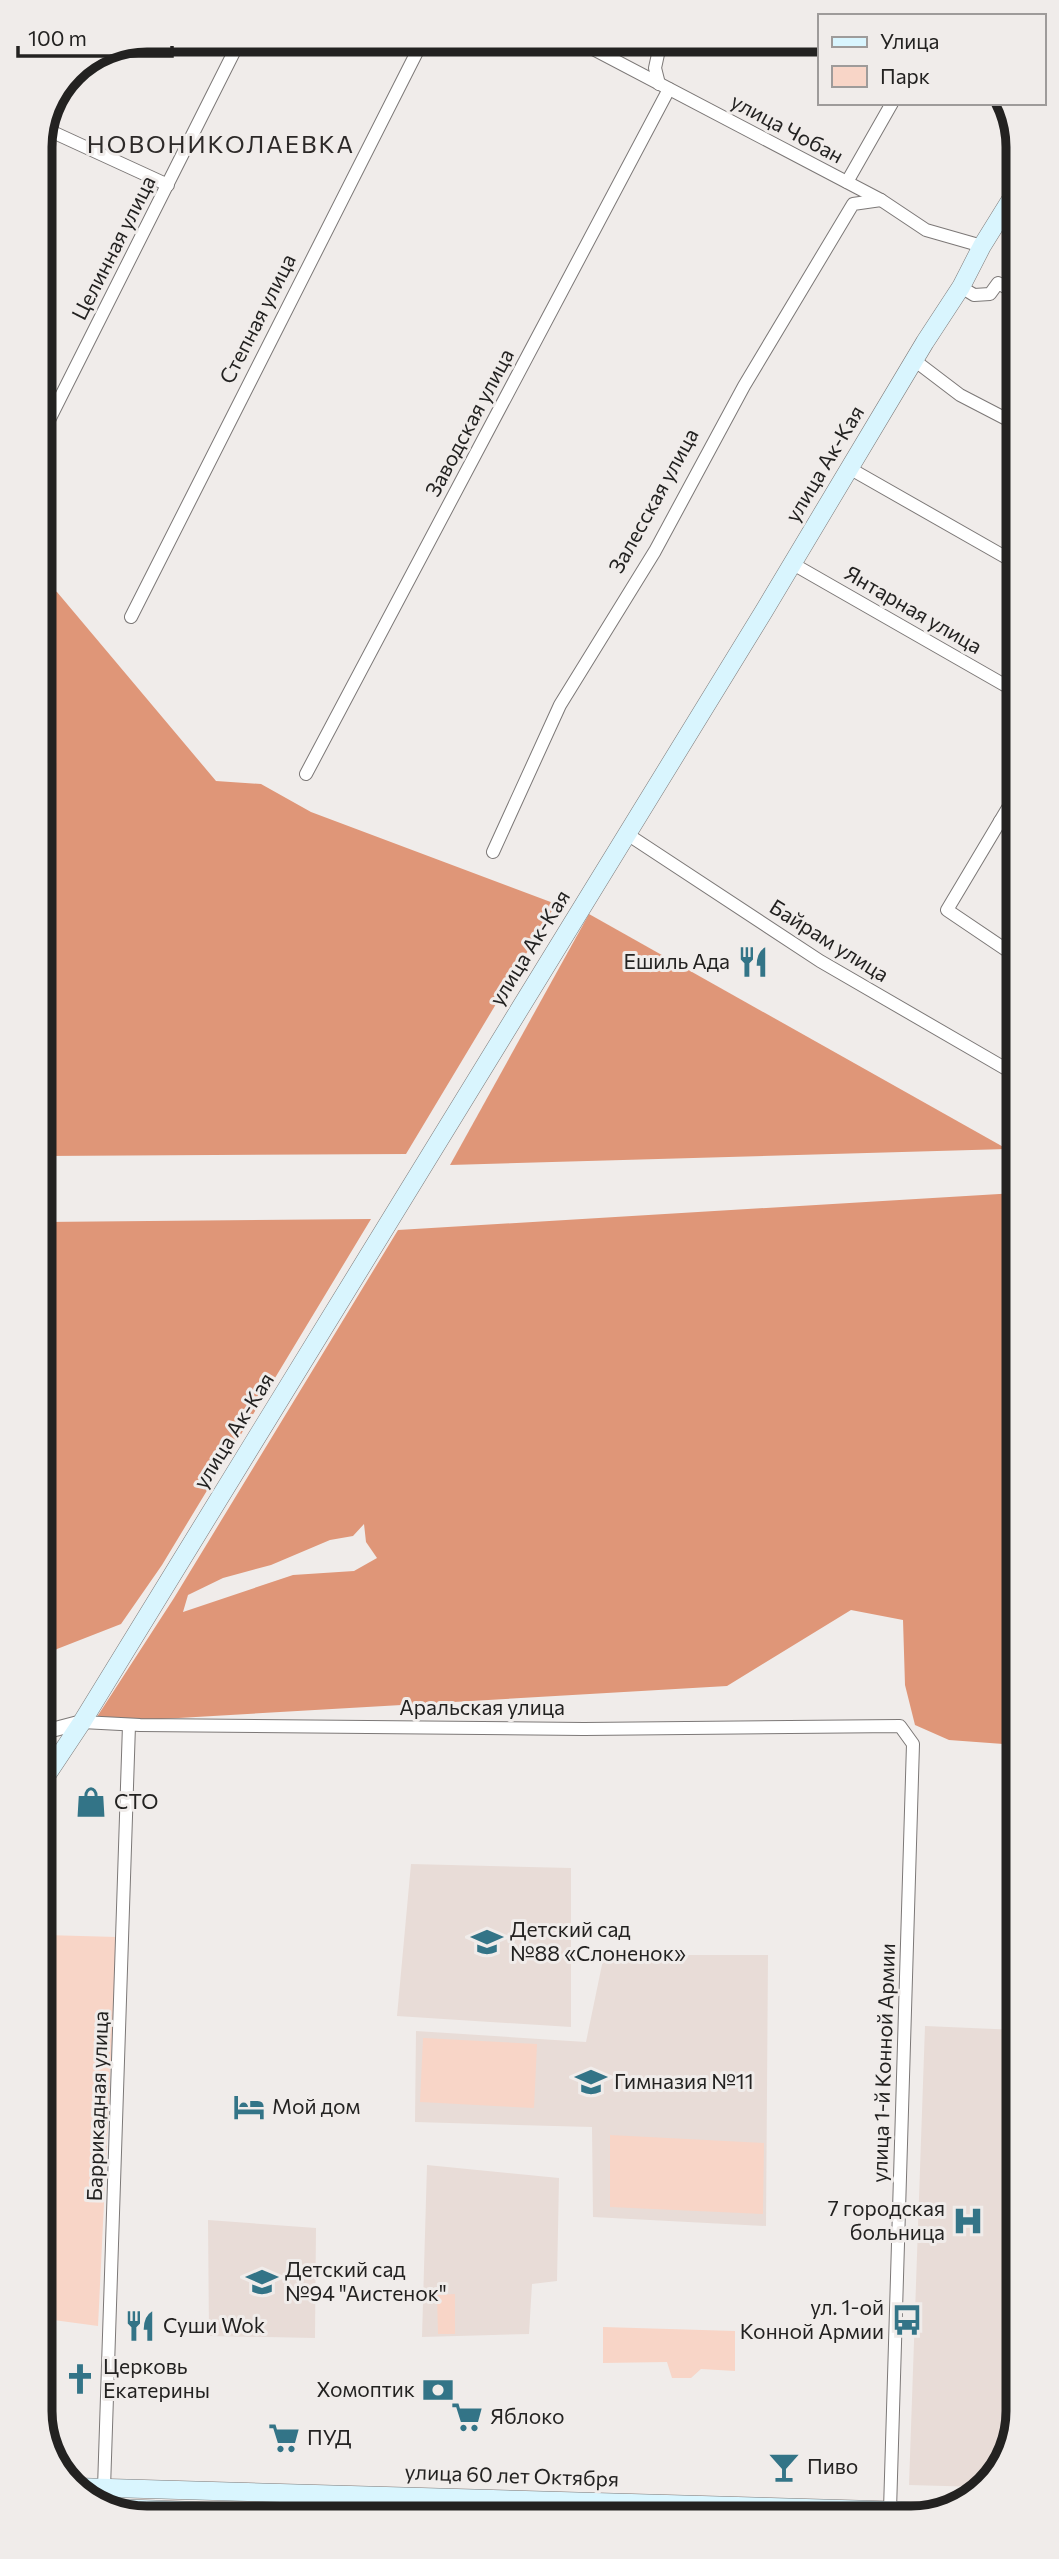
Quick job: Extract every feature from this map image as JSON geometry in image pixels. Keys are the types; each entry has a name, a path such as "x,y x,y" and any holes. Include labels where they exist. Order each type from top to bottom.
{"main road":[{"name":"улица Ак-Кая","path":"82,1722 793,564 914,360 961,287 1006,207"},
{"path":"52,1767 82,1722"},
{"name":"улица 60 лет Октября","path":"91,2488 592,2506"}],"street":[{"name":"Целинная улица","path":"53,413 233,52"},
{"name":"Степная улица","path":"131,617 417,52"},
{"name":"улица Чобан","path":"600,53 881,200 926,230 982,246"},
{"path":"658,53 655,68 664,87"},
{"name":"Заводская улица","path":"306,774 664,87"},
{"path":"847,182 891,105"},
{"path":"54,133 168,186"},
{"name":"Залесская улица","path":"493,852 560,705 654,551 744,386 803,285 853,204 881,200"},
{"path":"961,287 974,295 990,294 998,283 1006,288"},
{"path":"914,360 960,395 1006,419"},
{"path":"849,468 1006,557"},
{"name":"Янтарная улица","path":"793,564 1006,686"},
{"path":"1006,811 947,910 1006,950"},
{"path":"1000,821 1006,825"},
{"name":"Байрам улица","path":"627,834 820,961 1006,1068"},
{"name":"Аральская улица","path":"52,1730 82,1722 129,1725 584,1729 900,1726 912,1744"},
{"name":"Баррикадная улица","path":"104,2488 129,1725"},
{"name":"улица 1-й Конной Армии","path":"890,2506 912,1744"}],"shaded area":[{"path":"53,590 216,781 261,784 311,812 556,904 406,1154 53,1156"},
{"path":"589,914 1006,1148 1006,1149 450,1165"},
{"path":"1006,1194 1006,1744 949,1740 915,1725 905,1685 903,1620 851,1610 727,1686 93,1723 174,1598 398,1230","holes":["364,1524 366,1542 377,1558 354,1571 293,1575 183,1612 188,1595 223,1578 271,1565 330,1540 353,1536"]},
{"path":"371,1219 162,1565 121,1624 52,1652 53,1222"},
{"name":"Детский сад №88 «Слоненок»","path":"411,1864 571,1868 571,2027 397,2016"},
{"name":"Гимназия №11","path":"604,1955 768,1955 766,2226 593,2217 592,2127 415,2122 416,2031 586,2042"},
{"name":"7 городская больница","path":"925,2026 1006,2029 1006,2424 997,2453 979,2479 969,2487 909,2485"},
{"path":"427,2165 559,2178 557,2281 532,2284 529,2334 422,2337"},
{"name":"Детский сад №94 \"Аистенок\"","path":"208,2220 316,2228 315,2338 209,2336"}],"green space":[{"path":"52,1935 117,1937 98,2326 52,2320"},
{"path":"423,2038 537,2044 534,2108 420,2102"},
{"path":"610,2135 764,2143 763,2214 610,2207"},
{"path":"455,2294 455,2334 438,2334 437,2295"},
{"path":"603,2327 735,2331 735,2371 701,2369 691,2378 672,2378 667,2362 603,2363"}],"place":[{"name":"Ешиль Ада","path":"753,962"},
{"name":"СТО","path":"91,1802"},
{"name":"Детский сад №88 «Слоненок»","path":"487,1942"},
{"name":"Гимназия №11","path":"591,2082"},
{"name":"Мой дом","path":"249,2107"},
{"name":"7 городская больница","path":"968,2221"},
{"name":"Детский сад №94 \"Аистенок\"","path":"262,2282"},
{"name":"ул. 1-ой Конной Армии","path":"907,2320"},
{"name":"Суши Wok","path":"140,2326"},
{"name":"Церковь Екатерины","path":"80,2379"},
{"name":"Хомоптик","path":"438,2390"},
{"name":"Яблоко","path":"467,2417"},
{"name":"ПУД","path":"284,2438"},
{"name":"Пиво","path":"784,2467"}],"district":[{"name":"НОВОНИКОЛАЕВКА","path":"221,145"}]}
